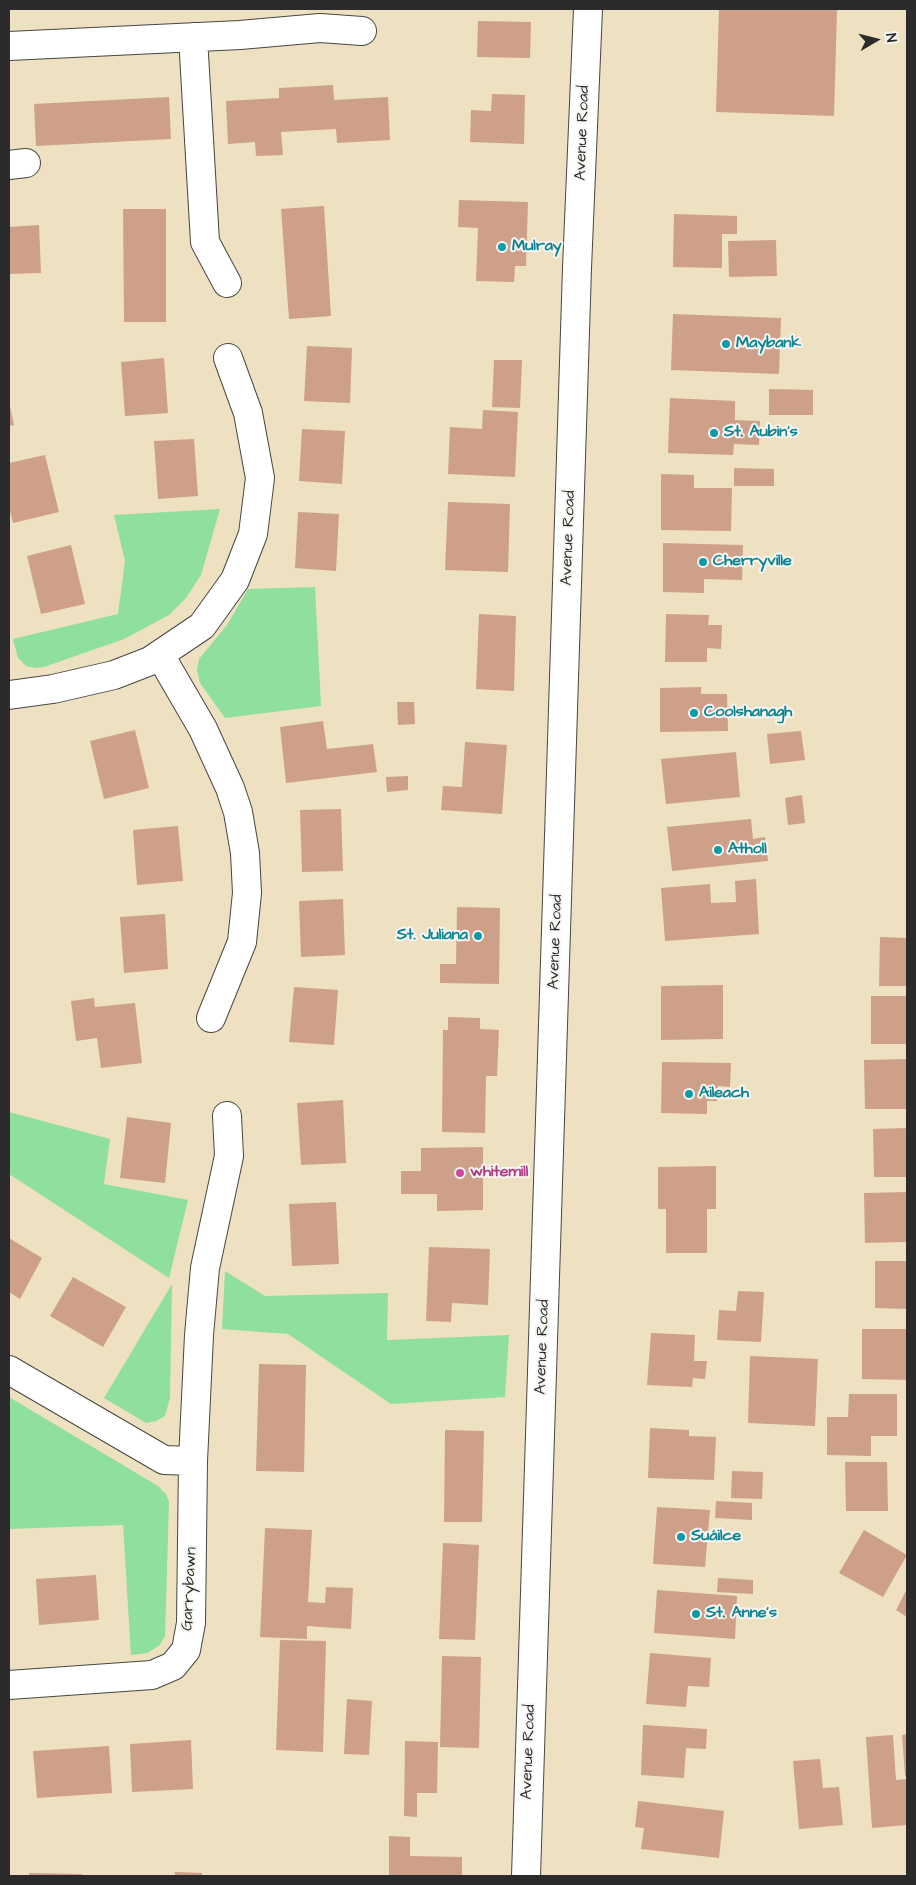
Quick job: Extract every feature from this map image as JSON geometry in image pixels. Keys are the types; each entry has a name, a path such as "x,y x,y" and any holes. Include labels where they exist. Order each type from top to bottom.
{"street":[{"name":"Avenue Road","path":"526,1876 577,268 588,9"},
{"path":"9,46 192,38 320,28 362,31"},
{"path":"192,38 205,242 227,283"},
{"path":"9,695 53,689 114,675 150,661 202,626 235,580 253,534 260,478 248,413 228,358"},
{"path":"160,655 203,729 230,788 238,812 245,853 247,892 242,942 211,1018"},
{"name":"Garrybawn","path":"9,1685 152,1675 173,1666 186,1650 191,1623 193,1461 198,1335 205,1268 229,1156 228,1116"},
{"path":"9,1370 164,1460 193,1461"}],"green space":[{"path":"220,509 201,575 186,598 169,615 124,639 44,667 26,666 18,658 13,639 118,614 125,561 114,515"},
{"path":"315,587 321,706 225,718 200,683 197,670 199,659 227,625 248,589"},
{"path":"9,1112 110,1139 104,1184 188,1200 169,1278 9,1174"},
{"path":"225,1271 265,1296 388,1293 387,1340 509,1335 505,1397 391,1404 288,1334 222,1329"},
{"path":"172,1284 170,1398 165,1416 156,1421 146,1423 104,1398"},
{"path":"9,1397 158,1486 166,1494 169,1502 165,1636 159,1646 147,1653 131,1655 123,1525 9,1529"}],"building":[{"path":"719,9 837,9 834,116 716,112"},
{"path":"478,21 531,22 530,58 477,57"},
{"path":"333,85 334,100 388,97 390,140 337,143 336,129 281,132 283,155 256,156 255,142 228,144 226,101 279,98 279,88"},
{"path":"492,94 525,95 524,144 470,142 471,110 491,111"},
{"path":"169,97 171,139 36,146 34,104"},
{"name":"Mulray","path":"459,200 528,202 526,266 515,266 514,282 476,281 478,228 458,227"},
{"path":"324,206 331,316 289,319 281,209"},
{"path":"123,209 166,209 166,322 124,322"},
{"path":"674,214 737,216 737,234 722,234 722,268 673,267"},
{"path":"39,225 41,273 9,274 9,227"},
{"path":"776,240 777,276 729,277 728,241"},
{"name":"Maybank","path":"673,314 781,318 779,374 671,370"},
{"path":"307,346 352,348 350,403 304,401"},
{"path":"164,358 168,413 125,416 121,362"},
{"path":"494,360 522,360 520,408 492,407"},
{"path":"769,389 813,390 813,415 769,415"},
{"name":"St. Aubin's","path":"670,398 735,401 735,420 760,421 759,445 734,444 733,455 668,453"},
{"path":"9,402 14,425 9,426"},
{"path":"483,410 518,412 515,477 448,474 450,427 482,429"},
{"path":"302,429 345,431 342,484 299,481"},
{"path":"194,439 198,496 158,499 154,441"},
{"path":"45,455 59,512 13,523 9,507 9,463"},
{"path":"734,468 774,469 774,486 734,486"},
{"path":"661,474 694,475 694,488 732,488 731,531 661,530"},
{"path":"448,502 510,504 508,572 445,570"},
{"path":"298,512 339,514 336,571 295,568"},
{"name":"Cherryville","path":"663,543 743,545 742,580 704,579 704,593 663,592"},
{"path":"71,545 85,604 41,614 27,556"},
{"path":"479,614 516,616 514,691 476,689"},
{"path":"666,614 709,615 708,625 722,625 721,649 707,648 707,662 665,662"},
{"name":"Coolshanagh","path":"701,687 701,694 727,694 728,731 660,732 660,688"},
{"path":"397,702 414,702 415,724 398,725"},
{"path":"323,721 327,749 373,744 377,772 286,783 280,727"},
{"path":"135,730 149,788 104,799 90,741"},
{"path":"801,731 805,760 770,764 767,734"},
{"path":"465,742 507,745 502,814 441,810 443,786 462,787"},
{"path":"736,752 740,797 666,804 661,759"},
{"path":"408,776 408,790 387,792 386,777"},
{"path":"802,795 805,823 788,825 785,798"},
{"path":"341,809 343,871 302,872 300,810"},
{"name":"Atholl","path":"751,819 753,839 765,837 768,861 672,871 667,827"},
{"path":"178,826 183,881 137,885 133,830"},
{"path":"756,879 759,934 665,941 661,888 710,884 711,903 736,902 735,881"},
{"path":"343,899 345,955 301,957 299,901"},
{"name":"St. Juliana","path":"457,907 500,908 499,984 440,983 440,964 456,964"},
{"path":"165,914 168,969 124,973 120,917"},
{"path":"880,937 907,938 907,986 879,986"},
{"path":"723,985 723,1039 661,1040 661,986"},
{"path":"294,987 338,990 334,1045 289,1042"},
{"path":"871,996 907,996 907,1044 871,1044"},
{"path":"94,998 95,1007 135,1003 142,1063 101,1068 97,1038 76,1041 71,1001"},
{"path":"448,1017 480,1018 480,1029 499,1030 497,1076 486,1076 485,1133 442,1132 443,1030 448,1030"},
{"path":"907,1059 907,1109 865,1109 864,1060"},
{"name":"Aileach","path":"662,1062 731,1063 730,1087 718,1086 717,1101 707,1101 707,1114 661,1113"},
{"path":"343,1100 346,1163 301,1165 297,1103"},
{"path":"127,1117 171,1123 165,1183 120,1178"},
{"path":"907,1128 907,1177 874,1177 873,1129"},
{"path":"483,1147 483,1210 437,1211 437,1194 401,1194 401,1171 421,1171 421,1148"},
{"path":"716,1166 716,1209 707,1209 707,1253 666,1253 666,1209 658,1209 658,1167"},
{"path":"907,1192 907,1242 865,1243 864,1193"},
{"path":"336,1202 339,1264 292,1266 289,1204"},
{"path":"9,1238 42,1258 20,1299 9,1292"},
{"path":"429,1247 490,1249 488,1305 452,1303 451,1322 426,1321"},
{"path":"875,1261 907,1261 907,1309 875,1308"},
{"path":"73,1277 126,1307 103,1347 50,1316"},
{"path":"738,1291 764,1292 761,1342 717,1340 719,1310 736,1311"},
{"path":"862,1329 907,1329 907,1380 862,1379"},
{"path":"651,1333 695,1335 694,1361 707,1361 705,1379 693,1378 692,1387 647,1385"},
{"path":"750,1356 818,1359 815,1426 748,1423"},
{"path":"259,1364 306,1365 304,1472 256,1471"},
{"path":"849,1394 897,1394 897,1436 871,1436 871,1456 827,1455 827,1417 848,1417"},
{"path":"650,1428 689,1430 689,1436 716,1437 714,1480 648,1478"},
{"path":"445,1430 484,1431 482,1522 444,1522"},
{"path":"845,1462 887,1462 888,1511 846,1511"},
{"path":"732,1471 763,1472 762,1499 731,1498"},
{"path":"716,1501 752,1503 752,1520 715,1518"},
{"name":"Suáilce","path":"657,1507 710,1510 705,1567 653,1564"},
{"path":"265,1528 312,1530 308,1602 325,1603 326,1587 353,1588 351,1629 307,1626 307,1639 260,1637"},
{"path":"864,1530 907,1555 883,1597 839,1573"},
{"path":"443,1543 479,1545 475,1640 439,1639"},
{"path":"96,1575 99,1620 39,1625 36,1579"},
{"path":"718,1578 753,1580 753,1594 717,1592"},
{"path":"907,1589 907,1617 896,1610"},
{"name":"St. Anne's","path":"657,1590 737,1596 735,1639 654,1633"},
{"path":"280,1640 326,1641 323,1752 276,1750"},
{"path":"650,1653 711,1658 709,1687 688,1686 686,1707 646,1704"},
{"path":"442,1656 481,1657 479,1748 440,1747"},
{"path":"347,1699 372,1701 369,1755 344,1754"},
{"path":"643,1725 707,1729 706,1749 686,1748 684,1778 641,1775"},
{"path":"907,1734 907,1776 905,1776 902,1735"},
{"path":"893,1735 896,1780 907,1779 907,1825 872,1828 866,1737"},
{"path":"191,1740 193,1789 132,1792 130,1744"},
{"path":"405,1741 438,1742 437,1793 417,1793 417,1817 404,1816"},
{"path":"109,1746 112,1793 37,1798 33,1751"},
{"path":"820,1759 823,1788 839,1787 843,1825 799,1829 793,1761"},
{"path":"638,1801 724,1811 719,1858 641,1849 644,1828 635,1827"},
{"path":"389,1836 410,1837 410,1856 462,1857 462,1876 389,1876"},
{"path":"175,1872 202,1873 202,1876 175,1876"},
{"path":"29,1873 82,1874 82,1876 29,1876"}],"place":[{"name":"Mulray","path":"502,247"},
{"name":"Maybank","path":"726,344"},
{"name":"St. Aubin's","path":"714,433"},
{"name":"Cherryville","path":"703,562"},
{"name":"Coolshanagh","path":"694,713"},
{"name":"Atholl","path":"718,850"},
{"name":"St. Juliana","path":"478,936"},
{"name":"Aileach","path":"689,1094"},
{"name":"whitemill","path":"460,1173"},
{"name":"Suáilce","path":"681,1537"},
{"name":"St. Anne's","path":"696,1614"}]}
